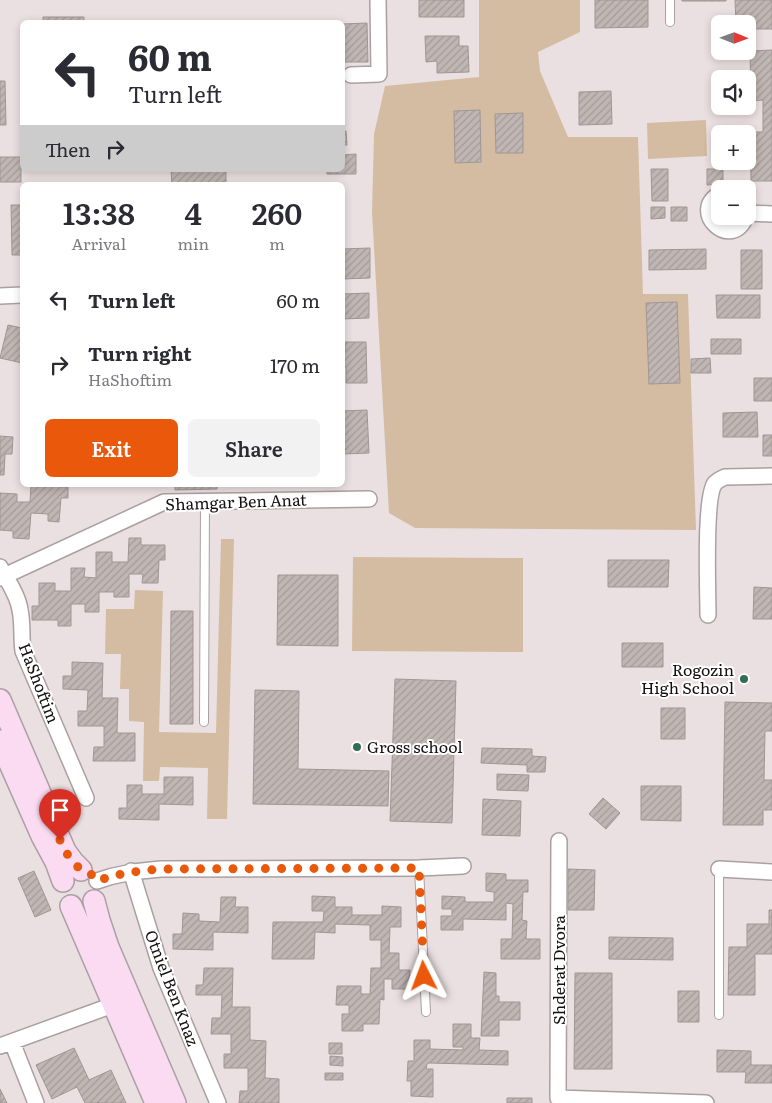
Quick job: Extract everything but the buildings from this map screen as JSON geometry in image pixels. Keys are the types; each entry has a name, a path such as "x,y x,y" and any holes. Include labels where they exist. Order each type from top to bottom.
{"street":[{"path":"351,75 379,74 378,0"},
{"path":"711,204 709,210 711,220"},
{"path":"756,215 772,214"},
{"path":"715,225 725,230 734,230 741,225"},
{"path":"0,296 20,295"},
{"path":"708,615 709,507 713,486 720,479 725,478 772,476"},
{"name":"Shamgar Ben Anat","path":"2,574 164,502 369,499"},
{"name":"HaShoftim","path":"2,574 17,598 20,610 23,650 86,798"},
{"path":"0,700 65,851 91,884 99,920 108,947 175,1103"},
{"path":"0,741 42,836 56,862 62,880 62,895 71,906 156,1103"},
{"name":"Shderat Dvora","path":"559,841 558,1098 706,1103"},
{"path":"91,884 113,875 131,871 171,869 419,868 463,866"},
{"path":"719,869 772,872"},
{"path":"62,880 76,870 91,884"},
{"name":"Otniel Ben Knaz","path":"131,871 161,968 218,1103"},
{"path":"71,906 86,907 91,884"},
{"path":"36,1103 6,1044 113,1005"}],"lane":[{"path":"670,0 670,22"},
{"path":"204,722 205,501"},
{"path":"419,868 426,1012"},
{"path":"719,869 720,1015"}],"shaded area":[{"path":"479,0 580,0 580,32 538,52 540,71 568,137 638,137 643,294 688,294 696,530 415,528 389,513 372,212 374,134 385,86 479,77"},
{"path":"706,120 707,156 648,159 647,123"},
{"path":"221,539 234,539 227,819 207,819 208,768 160,767 159,781 143,781 144,722 129,721 129,689 120,689 121,654 105,654 106,609 134,609 135,590 163,591 159,732 216,733"},
{"path":"353,557 523,558 523,652 352,651"}],"place":[{"name":"Rogozin High School","path":"744,679"},
{"name":"Gross school","path":"357,747"}],"route":[{"path":"60,840 73,862 81,870 90,873 97,881 131,871 161,869 419,868 424,976"}]}
